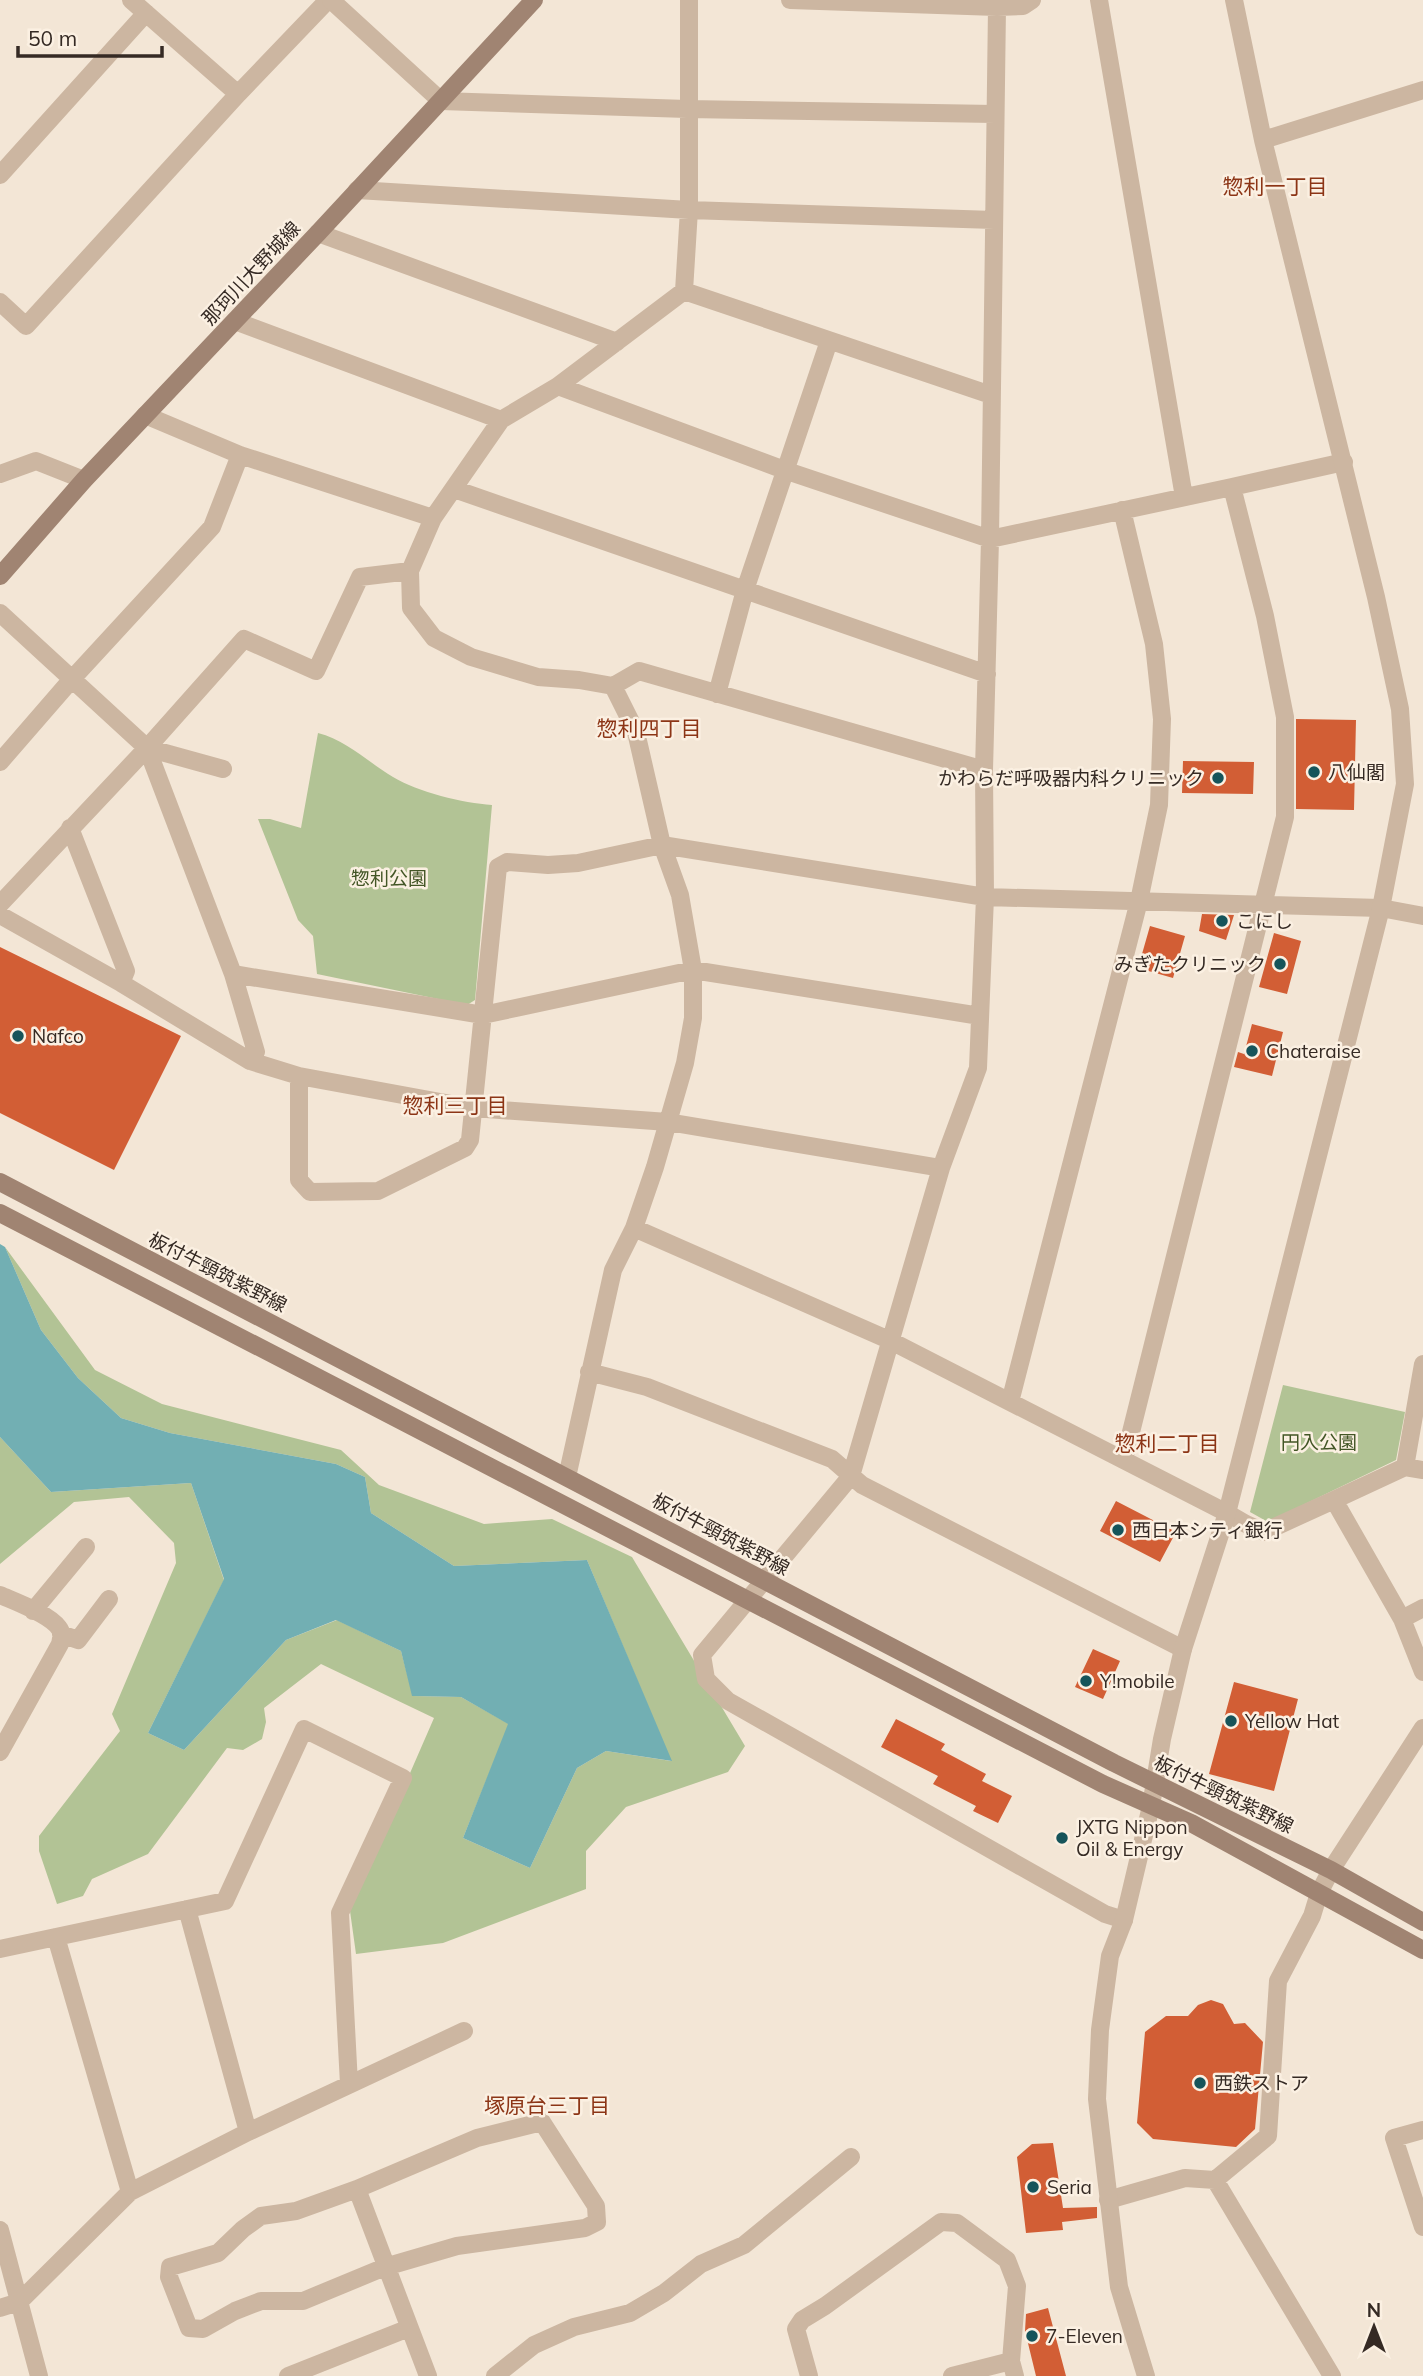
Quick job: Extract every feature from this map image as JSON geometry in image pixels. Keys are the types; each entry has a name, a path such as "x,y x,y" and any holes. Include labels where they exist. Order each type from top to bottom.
{"main road":[{"name":"那珂川大野城線","path":"0,576 84,480 534,0"},
{"name":"板付牛頸筑紫野線","path":"0,1182 1155,1784 1331,1870 1423,1922"},
{"path":"0,1213 1103,1784 1191,1823 1423,1950"}],"street":[{"path":"131,0 237,94"},
{"path":"0,302 26,326 237,94 329,0 441,101 687,109 995,114"},
{"path":"689,0 689,210 684,291 558,386 501,420 433,519 410,572 411,608 434,638 471,657 538,677 613,686 639,671 984,770"},
{"path":"790,0 953,3 997,8 1023,6 1032,0"},
{"path":"1099,0 1184,497"},
{"path":"1146,2376 1119,2287 1097,2099 1100,2030 1110,1956 1124,1920 1151,1806 1162,1739 1183,1649 1227,1513 1381,908 1405,785 1400,709 1376,597 1264,140 1234,0"},
{"path":"997,8 984,770 985,897 978,1068 941,1168 851,1476 702,1655 706,1679 728,1701 1105,1914 1124,1920"},
{"path":"0,175 146,13"},
{"path":"1264,140 1423,90"},
{"path":"357,190 689,210 994,220"},
{"path":"318,233 617,342"},
{"path":"684,291 991,395"},
{"path":"235,321 501,420"},
{"path":"717,694 745,590 829,341"},
{"path":"558,386 787,471 989,539 1344,462"},
{"path":"145,415 240,455 433,519"},
{"path":"0,762 72,679 212,527 240,455"},
{"path":"0,474 36,461 84,480"},
{"path":"1124,1460 1285,817 1285,717 1265,615 1232,487"},
{"path":"454,489 986,674"},
{"path":"1010,1402 1139,901 1159,805 1162,719 1154,644 1122,510"},
{"path":"0,904 147,748 244,639 316,671 360,577 410,572"},
{"path":"0,613 147,748 233,974 256,1052 250,1061"},
{"path":"567,1477 613,1270 634,1228 668,1122 685,1063 693,1018 693,970 680,895 662,845 636,732 613,686"},
{"path":"147,748 223,769"},
{"path":"70,828 126,971 121,983"},
{"path":"299,1076 299,1180 310,1192 378,1191 465,1148 470,1140 498,867 508,862 548,865 578,863 662,845 985,897 1381,908 1423,916"},
{"path":"0,915 121,983 250,1061 299,1076 473,1108 668,1122 941,1168"},
{"path":"233,974 483,1015 693,970 980,1016"},
{"path":"634,1228 889,1340 1264,1532 1405,1467 1423,1470"},
{"path":"1405,1467 1423,1364"},
{"path":"589,1372 647,1387 832,1459 873,1492 1183,1649"},
{"path":"1334,1500 1402,1619 1423,1672"},
{"path":"33,1611 86,1547"},
{"path":"0,1595 59,1627 61,1634 60,1644 0,1752"},
{"path":"61,1634 78,1640 109,1599"},
{"path":"1402,1619 1423,1608"},
{"path":"1108,2200 1185,2178 1215,2180 1268,2136 1278,1981 1312,1916 1319,1893 1331,1870 1423,1728"},
{"path":"0,1949 225,1901 304,1729 403,1778 340,1913 349,2084"},
{"path":"187,1909 248,2132"},
{"path":"56,1937 130,2192"},
{"path":"0,2308 19,2302 130,2192 248,2132 464,2031"},
{"path":"542,2122 596,2206 597,2222 585,2228 457,2246 386,2267 303,2301 261,2301 235,2311 203,2329 189,2328 169,2277 170,2267 218,2253 261,2216 296,2211 357,2189 477,2138 542,2122"},
{"path":"1423,2130 1394,2138 1423,2227"},
{"path":"495,2376 534,2345 574,2327 630,2313 664,2293 701,2264 744,2245 852,2157"},
{"path":"1215,2180 1332,2376"},
{"path":"357,2189 428,2376"},
{"path":"809,2376 796,2329 802,2320 941,2222 957,2224 1007,2260 1017,2286 1013,2369 952,2376"},
{"path":"0,2230 39,2376"},
{"path":"288,2376 409,2328"}],"green space":[{"name":"惣利公園","path":"318,733 338,741 393,777 415,787 455,799 492,805 475,1000 467,1005 317,974 313,936 298,920 258,819 270,819 301,828"},
{"path":"5,1247 95,1370 162,1404 341,1450 379,1485 484,1524 552,1519 632,1557 745,1746 728,1772 626,1807 586,1851 586,1889 443,1943 356,1954 350,1911 434,1718 321,1664 264,1708 266,1722 262,1739 243,1750 227,1748 148,1854 92,1879 83,1896 57,1904 39,1851 39,1836 120,1731 112,1714 176,1563 174,1543 129,1497 74,1502 0,1564 0,1437 51,1492 191,1483 224,1580 148,1733 184,1750 286,1640 337,1620 401,1651 413,1696 461,1697 509,1724 463,1838 530,1868 577,1768 606,1751 671,1761 587,1560 454,1566 371,1513 365,1477 336,1464 170,1433 121,1418 78,1378 41,1330"},
{"name":"円入公園","path":"1283,1385 1405,1412 1396,1460 1268,1522 1250,1512"}],"water":[{"path":"0,1244 5,1247 41,1330 78,1378 121,1418 170,1433 336,1464 365,1477 371,1513 454,1566 587,1560 672,1761 606,1751 577,1768 530,1868 463,1838 508,1724 461,1697 412,1696 401,1651 336,1620 286,1640 184,1750 148,1733 224,1579 191,1483 51,1492 0,1437"}],"building":[{"path":"1296,719 1356,720 1354,810 1296,809"},
{"name":"かわらだ呼吸器内科クリニック","path":"1183,761 1254,762 1253,794 1182,793"},
{"path":"1202,914 1234,915 1226,940 1199,931"},
{"path":"1150,926 1185,936 1173,978 1138,968"},
{"name":"みぎたクリニック","path":"1274,933 1301,941 1287,994 1259,987"},
{"path":"0,947 181,1036 114,1170 0,1113"},
{"path":"1252,1024 1283,1032 1272,1076 1234,1067 1238,1052 1244,1054"},
{"path":"1116,1501 1176,1532 1160,1562 1100,1531"},
{"path":"1093,1649 1120,1661 1103,1699 1075,1687"},
{"path":"1234,1682 1298,1699 1274,1791 1209,1774"},
{"path":"896,1719 945,1744 941,1750 986,1774 982,1781 1012,1796 998,1823 973,1811 976,1806 933,1784 938,1776 881,1747"},
{"name":"西鉄ストア","path":"1211,2000 1223,2004 1234,2024 1245,2023 1263,2042 1255,2129 1236,2147 1153,2139 1137,2123 1145,2032 1166,2016 1188,2016 1198,2005"},
{"path":"1053,2143 1063,2208 1097,2207 1097,2218 1062,2222 1063,2230 1026,2233 1017,2157 1032,2144"},
{"path":"1048,2308 1066,2376 1036,2376 1025,2331 1026,2314"}],"place":[{"name":"八仙閣","path":"1314,772"},
{"name":"かわらだ呼吸器内科クリニック","path":"1218,778"},
{"name":"こにし","path":"1222,921"},
{"name":"みぎたクリニック","path":"1280,964"},
{"name":"Nafco","path":"18,1036"},
{"name":"Chateraise","path":"1252,1051"},
{"name":"西日本シティ銀行","path":"1118,1530"},
{"name":"Y!mobile","path":"1086,1681"},
{"name":"Yellow Hat","path":"1231,1721"},
{"name":"JXTG Nippon Oil & Energy","path":"1062,1838"},
{"name":"西鉄ストア","path":"1200,2083"},
{"name":"Seria","path":"1033,2187"},
{"name":"7-Eleven","path":"1032,2336"}],"district":[{"name":"惣利一丁目","path":"1275,187"},
{"name":"惣利四丁目","path":"649,729"},
{"name":"惣利三丁目","path":"455,1106"},
{"name":"惣利二丁目","path":"1167,1444"},
{"name":"塚原台三丁目","path":"547,2106"}]}
